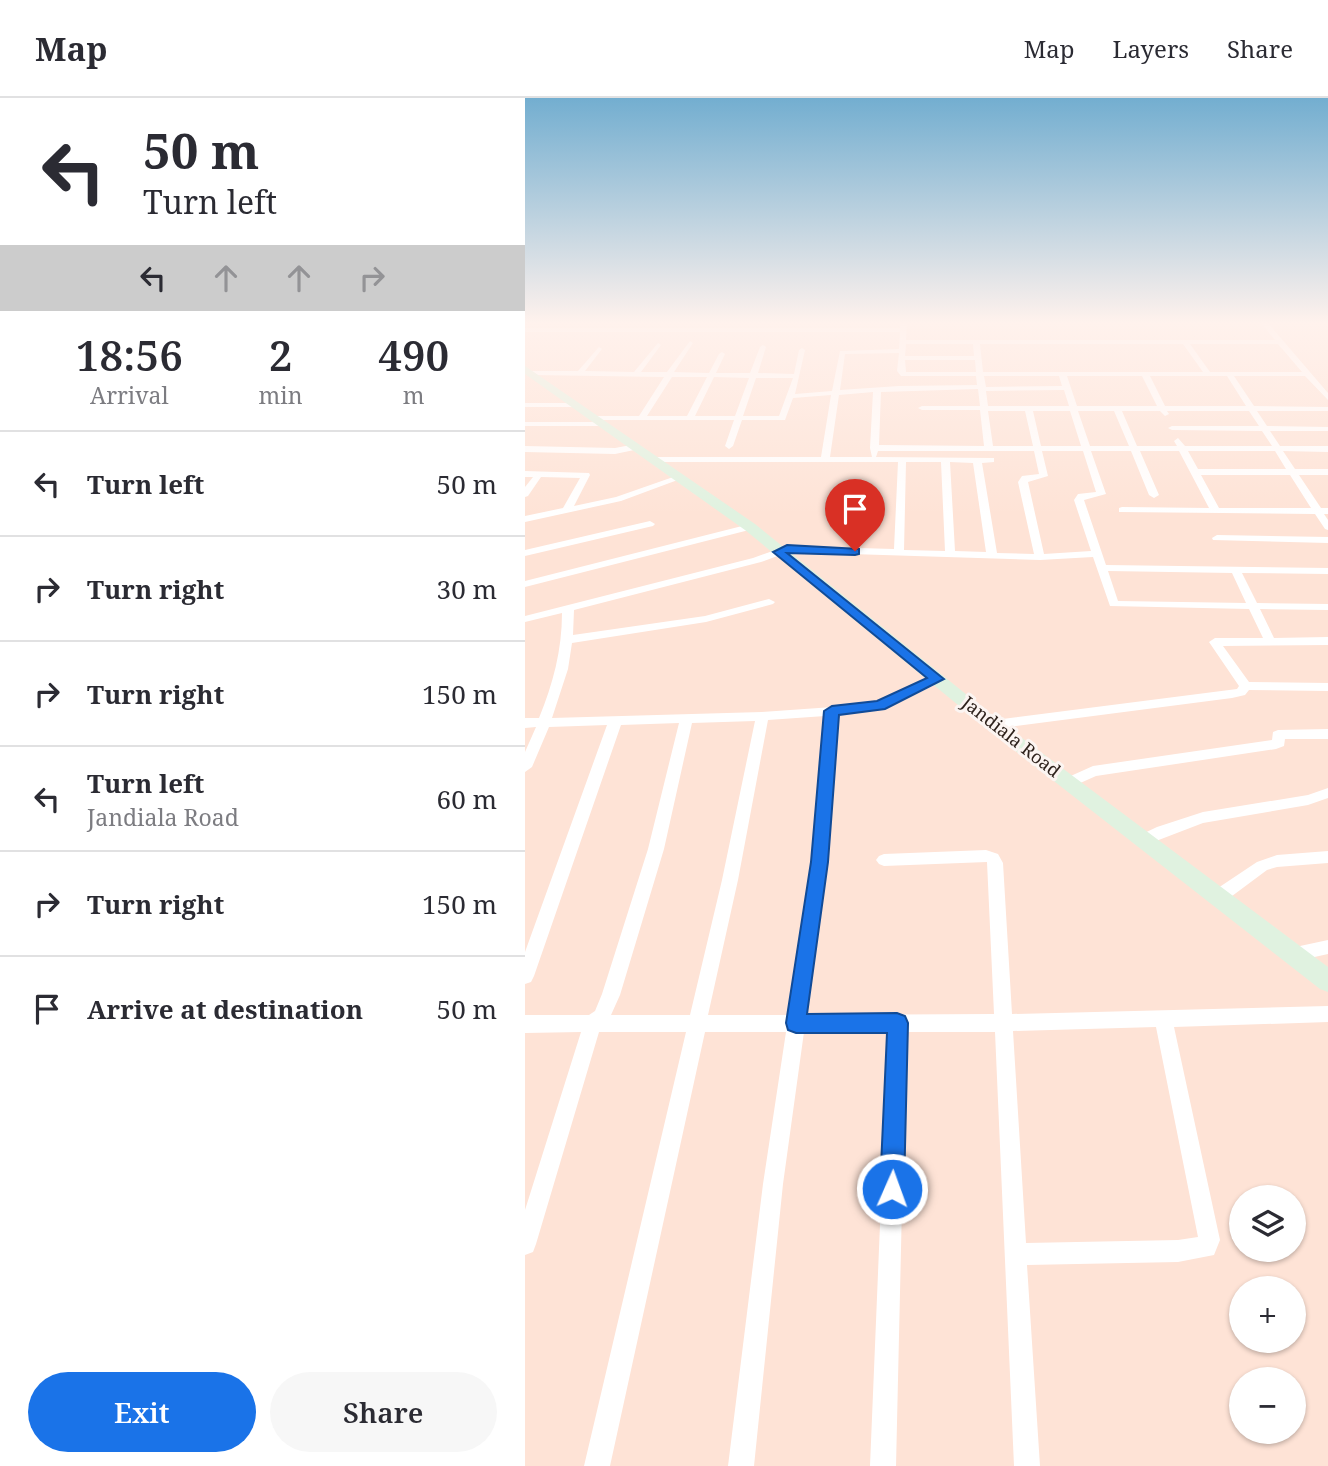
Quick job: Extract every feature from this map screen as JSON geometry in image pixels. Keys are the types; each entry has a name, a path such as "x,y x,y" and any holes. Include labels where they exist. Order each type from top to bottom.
{"street":[{"name":"Jandiala Road","path":"550,386 750,527 992,724 1328,981"},
{"path":"641,418 662,386"},
{"path":"689,419 706,386"},
{"path":"729,446 749,386"},
{"path":"525,424 641,418 785,417 795,386"},
{"path":"825,459 836,386"},
{"path":"1151,386 1193,472 1216,511"},
{"path":"1237,386 1292,472 1323,511 1328,527"},
{"path":"982,388 989,449"},
{"path":"792,396 877,389 1066,388 1101,494 1081,496 1079,500 1114,604 1328,607"},
{"path":"873,460 877,389"},
{"path":"525,405 577,405"},
{"path":"922,408 1328,409"},
{"path":"1028,408 1044,476 1023,479 1023,482 1040,557"},
{"path":"1117,408 1154,495"},
{"path":"1172,428 1328,429"},
{"path":"525,449 615,451 636,447"},
{"path":"874,448 1328,449"},
{"path":"652,459 991,460"},
{"path":"899,553 902,460"},
{"path":"945,460 950,555"},
{"path":"977,460 992,556"},
{"path":"1193,472 1328,472"},
{"path":"525,474 586,475 567,510"},
{"path":"525,494 539,474"},
{"path":"525,519 627,496 679,478"},
{"path":"1122,510 1323,511"},
{"path":"525,553 650,524"},
{"path":"525,584 750,527"},
{"path":"1217,538 1328,540"},
{"path":"525,619 757,560 787,549 1040,557 1098,554"},
{"path":"1103,568 1199,567 1236,571 1328,571"},
{"path":"1236,571 1270,641"},
{"path":"567,640 706,619 769,602"},
{"path":"525,767 545,722 567,640 568,608"},
{"path":"1245,686 1215,642 1328,641"},
{"path":"525,723 762,716 832,711 880,705 937,679"},
{"path":"1245,686 1328,687"},
{"path":"992,724 1232,694 1241,692 1245,686"},
{"path":"741,1466 773,1184 820,862 832,711"},
{"path":"597,1466 699,1023 762,716"},
{"path":"525,1244 593,1023 601,1017 611,995 656,849 687,717"},
{"path":"525,976 616,719"},
{"path":"1069,783 1093,771 1271,745 1279,743 1278,735 1328,734"},
{"path":"1143,840 1164,829 1202,817 1248,806 1307,800 1328,793"},
{"path":"884,860 993,858 1027,1466"},
{"path":"1218,897 1262,866 1277,861 1328,858"},
{"path":"1292,954 1328,947"},
{"path":"525,1024 1003,1023 1328,1014"},
{"path":"1016,1254 1178,1251 1206,1247 1209,1240 1164,1020"},
{"path":"883,1466 897,1023"}],"route":[{"path":"855,551 787,549 778,552 937,679 880,705 832,711 825,766 820,862 796,1023 897,1023 892,1189"}]}
